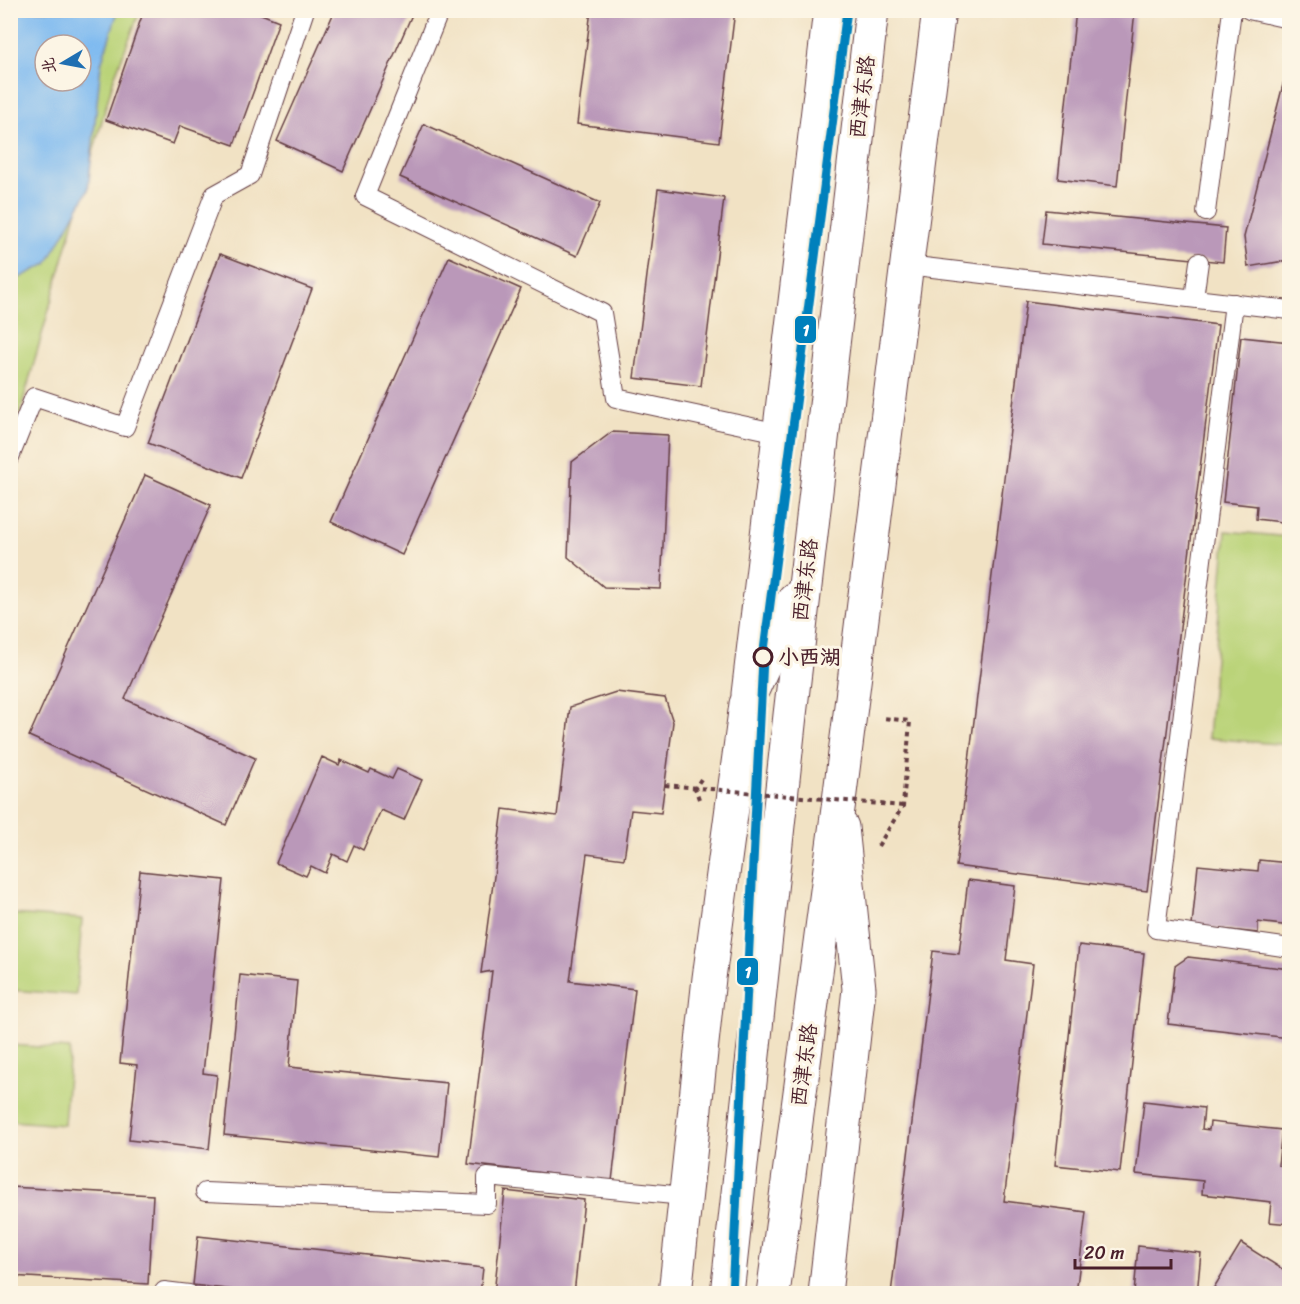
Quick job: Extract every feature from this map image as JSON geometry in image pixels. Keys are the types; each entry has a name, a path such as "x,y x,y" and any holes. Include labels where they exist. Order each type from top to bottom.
{"main road":[{"name":"西津东路","path":"678,1256 709,978 746,704 830,10"},
{"name":"西津东路","path":"727,1293 872,10"},
{"name":"西津东路","path":"773,1293 839,801 939,10"},
{"path":"746,704 807,570"},
{"name":"西津东路","path":"825,1293 859,989 839,801"},
{"path":"782,1293 796,1122"},
{"path":"664,1293 678,1256"},
{"path":"675,1293 678,1256"}],"lane":[{"path":"10,457 34,398 125,427 214,195 250,175 305,10"},
{"path":"440,10 365,196 602,313 616,398 779,433"},
{"path":"1206,212 1233,10"},
{"path":"1249,10 1284,18"},
{"path":"1194,298 1199,262"},
{"path":"907,265 1290,310"},
{"path":"1234,303 1156,929 1290,948"},
{"path":"205,1192 487,1204 487,1177 684,1196"},
{"path":"164,1291 189,1293"}],"path":[{"path":"665,785 903,806 910,721"}],"green space":[{"path":"11,11 140,11 114,78 19,416 11,436"},
{"path":"1226,531 1289,537 1289,745 1208,738"},
{"path":"11,914 82,919 76,995 11,990"},
{"path":"10,1045 70,1049 64,1125 11,1121"}],"water":[{"path":"11,10 118,11 101,64 88,190 47,264 11,282"}],"building":[{"path":"144,10 251,10 279,21 234,145 180,126 173,144 106,120"},
{"path":"335,10 414,10 343,171 277,141"},
{"path":"591,10 735,10 719,142 577,124"},
{"path":"1076,10 1135,10 1117,186 1058,179"},
{"path":"1290,76 1290,260 1248,267 1244,237 1285,77"},
{"path":"424,124 600,203 577,256 400,177"},
{"path":"658,189 724,198 701,386 634,378"},
{"path":"1046,210 1226,228 1223,262 1042,244"},
{"path":"220,254 312,289 241,478 148,443"},
{"path":"449,257 521,289 402,555 331,522"},
{"path":"1026,301 1218,325 1147,891 956,866"},
{"path":"1241,337 1290,342 1290,523 1256,519 1257,506 1223,502"},
{"path":"612,432 668,435 661,589 604,587 568,557 572,462"},
{"path":"145,475 211,505 125,699 255,758 226,825 29,736"},
{"path":"616,692 665,698 673,722 661,813 631,810 624,859 587,854 570,981 635,989 612,1181 468,1164 492,971 481,973 503,809 557,816 570,707"},
{"path":"322,757 339,765 341,760 369,773 371,769 392,779 397,769 422,780 404,820 381,810 363,850 354,845 347,861 333,854 325,873 311,866 306,876 276,863"},
{"path":"1259,860 1290,863 1290,926 1258,922 1258,933 1192,926 1198,865 1258,871"},
{"path":"140,871 224,880 203,1073 217,1075 209,1149 129,1140 137,1065 120,1063"},
{"path":"968,880 1015,886 1006,960 1033,964 1004,1201 1086,1212 1076,1294 891,1294 933,951 959,954"},
{"path":"1079,945 1144,953 1120,1172 1055,1165"},
{"path":"1188,957 1290,969 1290,1038 1168,1024 1175,966"},
{"path":"240,975 297,981 289,1067 447,1083 439,1157 224,1135"},
{"path":"1144,1101 1204,1108 1202,1129 1209,1130 1210,1122 1282,1130 1278,1165 1290,1166 1290,1224 1269,1222 1271,1202 1202,1194 1203,1181 1136,1174"},
{"path":"10,1187 153,1195 148,1284 10,1276"},
{"path":"505,1191 584,1200 574,1294 494,1294"},
{"path":"198,1236 483,1268 480,1294 267,1294 193,1285"},
{"path":"1241,1243 1290,1274 1290,1286 1285,1294 1210,1294"},
{"path":"1138,1246 1201,1253 1197,1294 1134,1294"}],"transit line":[{"name":"1","path":"732,1294 763,658 847,10"}],"place":[{"name":"小西湖","path":"763,657"}]}
